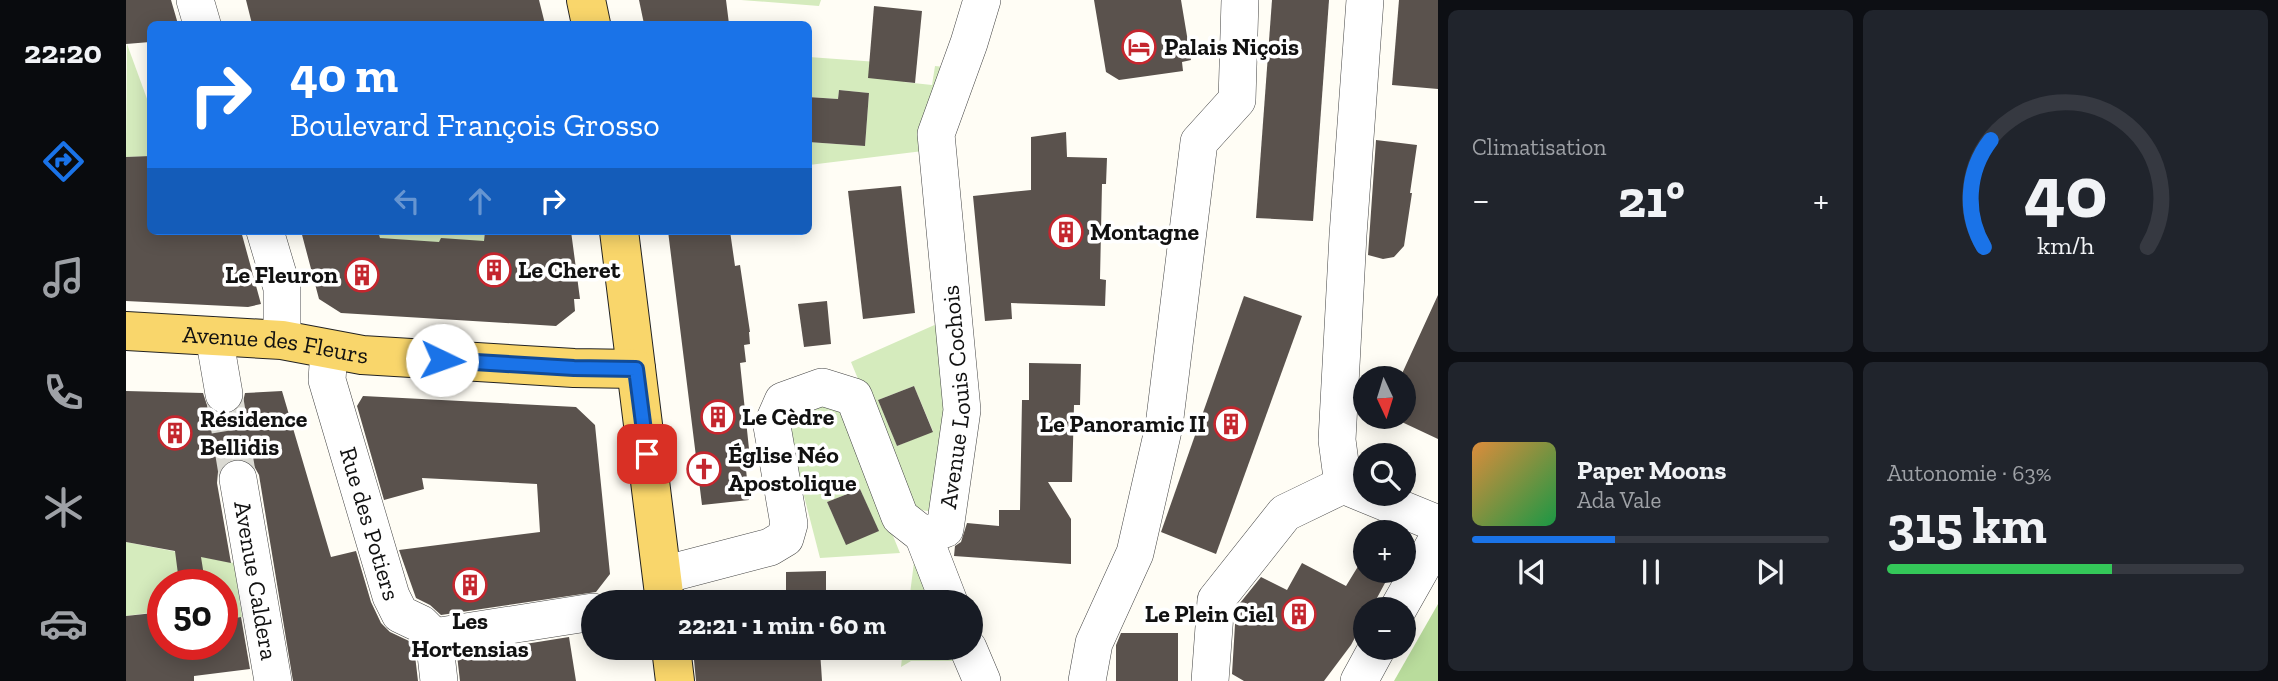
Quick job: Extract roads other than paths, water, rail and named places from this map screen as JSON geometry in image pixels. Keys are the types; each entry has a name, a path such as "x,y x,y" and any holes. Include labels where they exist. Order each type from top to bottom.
{"main road":[{"path":"586,0 590,21"},
{"path":"619,235 660,590"},
{"name":"Avenue des Fleurs","path":"126,331 282,340 362,355 415,359 636,369"},
{"path":"672,660 675,681"}],"street":[{"path":"195,0 201,21"},
{"name":"Avenue Louis Cochois","path":"672,590 785,538 789,515 772,426 783,401 822,387 854,397 900,517 923,535 946,530 962,410 936,134 970,43 982,0"},
{"path":"1087,681 1094,643 1135,553 1164,426 1199,142 1237,100 1240,0"},
{"path":"1343,485 1337,440 1365,0"},
{"path":"266,235 282,288 282,340"},
{"path":"214,336 224,394"},
{"name":"Rue des Potiers","path":"329,350 327,380 391,596 400,614 421,624 434,637"},
{"name":"Avenue Caldera","path":"238,480 273,681"},
{"path":"1210,681 1216,600 1285,513 1343,485 1438,524"},
{"path":"923,535 944,590"},
{"path":"1405,597 1438,538"},
{"path":"439,681 434,637 581,614"},
{"path":"973,660 982,681"},
{"path":"1359,681 1370,660"}],"tunnel":[{"path":"224,394 238,479"}],"place":[{"name":"Palais Niçois","path":"1139,47"},
{"name":"Montagne","path":"1066,232"},
{"name":"Le Cheret","path":"494,270"},
{"name":"Le Fleuron","path":"362,275"},
{"name":"Le Cèdre","path":"718,417"},
{"name":"Le Panoramic II","path":"1231,424"},
{"name":"Résidence Bellidis","path":"175,433"},
{"name":"Église Néo Apostolique","path":"704,469"},
{"name":"Les Hortensias","path":"470,585"},
{"name":"Le Plein Ciel","path":"1299,614"}]}
